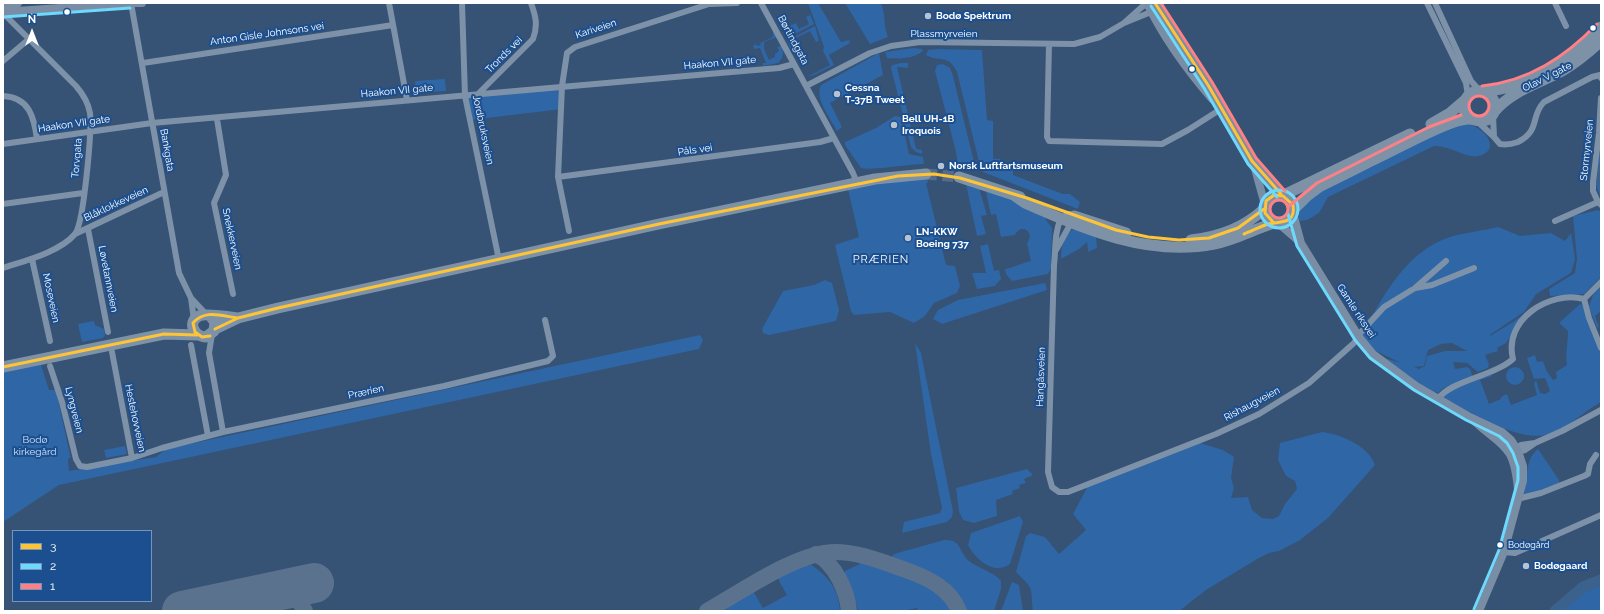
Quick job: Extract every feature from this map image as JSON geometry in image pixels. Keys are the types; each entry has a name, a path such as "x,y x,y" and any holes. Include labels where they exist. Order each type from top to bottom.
{"highway":[{"name":"Olav V gate","path":"959,177 1015,196 1025,203 1067,218 1134,235 1158,239 1184,240 1225,232 1249,221 1265,207 1271,197 1283,195 1443,118 1466,98 1481,91 1508,88 1542,73 1577,50 1601,27"},
{"name":"Olav V gate","path":"1067,218 1095,232 1123,240 1188,247 1226,241 1288,220 1307,196 1319,187 1439,128 1458,121 1486,120 1500,104 1516,93 1540,83 1577,61 1601,41"},
{"path":"1481,91 1492,98 1495,105 1493,113"},
{"path":"1466,98 1464,111 1474,120"},
{"path":"164,334 206,337 238,318 856,183 889,177 926,174"},
{"path":"1283,195 1292,203 1293,212"},
{"path":"1265,207 1267,217 1276,223"},
{"path":"3,367 164,334 194,321 199,316 208,315 238,318"},
{"path":"208,315 215,322 213,332"},
{"path":"194,321 193,329 199,336"}],"street":[{"path":"3,4 18,3"},
{"name":"Bankgata","path":"132,3 179,273 191,298 194,321"},
{"path":"3,12 142,3"},
{"path":"388,3 407,100"},
{"name":"Jordbruksveien","path":"462,3 465,96 500,260"},
{"name":"Tronds vei","path":"478,94 533,39 537,29 537,20 531,3"},
{"name":"Kariveien","path":"569,231 558,177 562,86 565,59 570,49 708,3 737,3"},
{"name":"Børtindgata","path":"761,3 806,86"},
{"path":"1147,3 1154,6 1202,89 1221,109 1252,161 1283,195"},
{"name":"Plassmyrveien","path":"1124,23 1147,3"},
{"path":"1427,3 1466,83 1466,98"},
{"path":"1435,3 1471,81 1481,91"},
{"path":"1555,3 1566,26"},
{"name":"Plassmyrveien","path":"806,86 870,53 891,46 920,42 1074,44 1100,36 1154,6"},
{"name":"Torvgata","path":"3,12 76,86 84,97 90,114 88,166 80,223 75,234"},
{"name":"Anton Gisle Johnsons vei","path":"143,63 393,26"},
{"path":"3,61 29,39"},
{"path":"1049,44 1046,137 1049,141 1162,144 1188,130 1221,109"},
{"name":"Haakon VII gate","path":"3,144 152,123 217,119 407,100 779,68 794,64"},
{"path":"1474,120 1494,136 1500,144 1505,145 1525,138 1531,133 1538,109 1544,102 1592,77 1600,75 1601,78"},
{"path":"806,86 856,183"},
{"path":"3,96 12,97 26,105 35,126 37,139"},
{"name":"Stormyrveien","path":"1555,221 1599,203 1593,191 1593,182 1599,133 1601,98"},
{"path":"1493,113 1494,136"},
{"name":"Snekkerveien","path":"217,119 226,175 214,203 233,294"},
{"name":"Påls vei","path":"558,177 699,160 820,142 834,138"},
{"path":"1252,161 1265,207"},
{"name":"Blåklokkeveien","path":"75,234 164,192"},
{"path":"3,204 83,193"},
{"name":"Gamle riksvei","path":"1293,212 1301,243 1360,337 1373,354 1388,366 1438,399 1468,416 1502,432 1518,450"},
{"path":"1056,250 1054,238 1067,218"},
{"path":"1056,250 1067,218"},
{"name":"Gamle riksvei","path":"1276,223 1301,243"},
{"name":"Løvetannveien","path":"88,229 108,332"},
{"path":"3,268 32,259 56,248 75,234"},
{"name":"Hangåsveien","path":"1056,250 1054,265 1048,472 1052,487 1059,492 1068,492"},
{"name":"Moseveien","path":"32,259 50,341"},
{"name":"Rishaugveien","path":"1068,492 1178,447 1197,442 1259,414 1308,383 1360,337 1361,332 1384,307 1415,288 1446,261"},
{"name":"Rishaugveien","path":"1415,288 1432,285 1474,268"},
{"path":"1584,299 1601,282"},
{"path":"1438,399 1444,391 1497,370 1513,359 1512,336 1531,311 1550,300 1574,297 1584,299"},
{"name":"Bankgata","path":"191,298 208,315"},
{"path":"1584,299 1589,318 1601,348"},
{"name":"Prærien","path":"223,432 444,386 548,361 553,356 545,320"},
{"path":"210,353 213,332"},
{"path":"199,336 205,342 210,353 223,432"},
{"path":"191,345 208,436"},
{"name":"Hestehovveien","path":"112,352 132,458 162,448 223,432"},
{"name":"Lyngveien","path":"50,366 62,402 76,460 80,466 87,467 132,458"},
{"path":"1517,496 1515,467 1510,454 1562,431 1601,410"},
{"name":"Gamle riksvei","path":"1468,416 1498,440 1510,454"},
{"path":"1479,611 1504,552 1523,476 1523,466 1518,450"},
{"path":"1517,496 1541,493 1588,474 1590,464 1596,455"},
{"path":"1504,552 1515,552 1601,515"}],"green space":[{"path":"808,3 818,3 841,42 849,40 850,43 829,55 834,65 807,77 830,65 823,51 824,47"},
{"path":"845,3 881,3 888,37 870,44"},
{"path":"810,15 814,24 787,38 783,29 796,23 799,29 809,24 806,17"},
{"path":"815,26 819,41 816,42 810,31 794,39 798,47 793,50 794,54 787,41"},
{"path":"773,30 777,37 764,42 764,49 769,60 775,57 775,54 779,51 777,47 781,46 783,50 782,57 778,63 763,66 763,63 766,63 760,48 754,49 753,46 756,44 757,46 761,45 760,43 773,37"},
{"path":"913,48 922,49 923,51 915,56 901,58 887,58 885,52"},
{"path":"928,50 982,50 987,120 993,121 993,159 1000,159 1000,167 1013,167 1013,175 1063,194 1070,194 1080,202 1078,209 983,172 980,166 957,72 954,66 947,60 926,55"},
{"path":"879,53 883,75 830,103 842,127 837,131 821,102 819,90 821,85"},
{"path":"908,63 908,68 897,67 916,149 922,150 922,154 916,152 911,147 891,68 892,65"},
{"path":"943,64 950,68 953,76 974,162 973,170 958,167 956,152 935,71 937,65"},
{"path":"445,79 446,91 416,93 415,81"},
{"path":"562,86 562,109 470,120 465,96"},
{"path":"895,116 901,117 909,154 923,157 924,164 872,169 861,168 845,145 845,142 876,128"},
{"path":"1467,124 1480,129 1485,134 1490,144 1486,153 1479,156 1469,156 1440,146 1434,146 1328,197 1319,213 1307,220 1299,221 1299,213 1306,203 1327,186 1454,126"},
{"path":"1601,146 1601,199 1595,181"},
{"path":"927,178 928,183 926,183 946,265 955,266 960,286 957,293 934,303 925,316 914,323 890,312 854,315 851,311 835,245 859,237 848,189 896,180"},
{"path":"966,184 979,188 987,215 981,216 986,234 977,236"},
{"path":"985,188 1045,214 1046,220 1052,228 1051,268 1048,274 1012,281 1006,274 1005,269 1031,261 1027,243 1030,236 1027,230 1021,229 1015,235 1001,237 996,214 991,215"},
{"path":"1598,210 1601,212 1601,277 1584,294 1550,296 1549,289 1575,273 1577,259 1573,216"},
{"path":"1498,227 1520,236 1551,233 1565,241 1571,233 1575,259 1571,273 1536,294 1524,312 1491,334 1490,336 1529,310 1506,343 1497,348 1498,351 1485,355 1489,364 1488,368 1478,372 1467,363 1453,362 1455,369 1467,367 1470,369 1473,377 1442,389 1438,393 1422,386 1381,357 1401,363 1374,350 1362,335 1387,291 1408,264 1420,253 1434,244 1450,237","holes":["1452,343 1467,351 1445,351 1427,356 1425,366 1419,369 1414,367 1424,366 1428,350 1441,344"]},
{"path":"1075,228 1096,236 1097,248 1088,252 1087,242 1079,249 1061,259 1065,237"},
{"path":"988,244 994,271 999,270 1001,279 995,286 977,289 972,273 986,273 980,246"},
{"path":"825,280 832,283 839,310 836,321 769,335 763,333 762,329 783,291 814,285"},
{"path":"1045,283 1047,290 942,324 933,319 938,310 958,300"},
{"path":"1601,286 1601,311 1595,316 1599,327 1597,328 1589,307 1593,295"},
{"path":"1580,304 1582,305 1601,354 1601,402 1556,431 1537,436 1523,434 1494,424 1442,397 1444,392 1491,373 1492,376 1480,380 1489,404 1501,399 1501,397 1507,394 1511,405 1537,395 1534,384 1536,380 1540,393 1545,394 1550,391 1545,378 1534,379 1527,358 1535,355 1537,362 1543,361 1546,370 1553,380 1557,378 1556,372 1567,365 1566,353 1568,331 1559,323"},
{"path":"94,321 95,325 104,329 105,335 103,338 82,342 78,324"},
{"name":"Bodø kirkegård","path":"700,335 703,340 699,349 59,485 3,522 3,370 41,365 49,390 56,390 71,457 68,459 69,471 156,457 166,449"},
{"path":"915,343 921,353 953,511 952,517 947,522 902,533 904,522 940,513 942,508 931,454"},
{"path":"1515,367 1521,370 1524,376 1521,382 1515,385 1509,382 1506,376 1509,370"},
{"path":"1322,432 1337,435 1353,442 1367,452 1375,465 1328,518 1300,540 1279,551 1269,553 1259,558 1206,590 1179,611 1033,611 1029,586 1016,572 1026,536 1030,533 1045,537 1059,554 1086,530 1073,514 1089,484 1200,443 1223,450 1234,457 1231,478 1234,488 1231,498 1248,497 1252,510 1262,518 1273,519 1279,516 1285,504 1297,489 1295,481 1286,476 1278,460 1280,443"},
{"path":"125,446 127,454 106,458 104,450"},
{"path":"1538,449 1559,480 1559,483 1524,496 1527,470 1531,458"},
{"path":"1027,469 1033,475 1024,479 1026,483 1019,485 1020,488 1012,491 1013,494 996,500 997,516 974,523 963,520 959,512 956,488"},
{"path":"1020,516 1023,522 1010,564 998,568 992,567 975,556 968,545 971,533"},
{"path":"944,540 954,541 969,561 994,575 1001,581 1001,589 994,611 967,611 960,599 944,582 915,566 891,558 894,554"},
{"path":"866,561 903,573 927,584 946,600 952,611 918,611 917,608 902,611 858,611 846,581 845,571"},
{"path":"810,564 827,578 835,590 840,611 726,611 731,604 753,591 763,608 787,595 779,581 779,576 802,565"},
{"path":"1601,580 1601,611 1556,611 1585,587"},
{"path":"1012,582 1019,585 1023,611 1001,611"}],"waterway":[{"path":"1601,169 1601,179"},
{"path":"1555,611 1583,587 1601,580"}],"taxiway":[{"path":"707,611 752,584 787,566 820,554 835,552 844,552 871,558 930,580 950,596 959,611"},
{"path":"816,554 829,564 839,578 846,595 849,611"},
{"path":"282,589 297,598 305,611"}],"runway":[{"path":"182,611 314,583"}],"tunnel":[{"path":"926,174 959,177"}],"transit line":[{"name":"3","path":"1155,3 1208,85 1252,161 1281,194"},
{"name":"1","path":"1161,3 1212,82 1256,158 1285,191"},
{"name":"2","path":"1151,6 1204,88 1248,164 1277,197"},
{"name":"2","path":"3,17 130,8"},
{"name":"1","path":"1482,86 1515,79 1545,66 1572,47 1597,24"},
{"name":"1","path":"1479,96 1486,99 1489,106 1486,113 1479,116 1472,113 1469,106 1472,99 1479,96"},
{"name":"1","path":"1289,206 1317,183 1429,127 1461,115"},
{"name":"3","path":"215,329 238,318 278,308 659,224 898,176 934,174 960,178 1027,198 1116,230 1148,237 1179,240 1209,238 1238,228 1264,209"},
{"name":"2","path":"1275,190 1283,190 1293,195 1297,202 1298,209 1297,216 1293,223 1283,228 1275,228 1265,223 1263,220 1260,213 1260,205 1265,195 1268,193 1275,190"},
{"name":"3","path":"1244,234 1268,224 1290,219 1292,216 1293,205 1283,196 1274,195 1266,201 1265,213 1273,222"},
{"name":"1","path":"1275,200 1283,200 1288,205 1288,209 1286,216 1283,218 1275,218 1270,213 1270,205 1275,200"},
{"name":"2","path":"1288,214 1297,246 1355,340 1370,358 1414,390 1466,420 1499,436 1507,443 1513,453 1518,467 1518,480 1499,550 1474,609"},
{"name":"3","path":"210,336 202,337 195,332 193,323 203,316 214,314 238,318"},
{"name":"3","path":"3,367 164,334 197,335"}],"place":[{"name":"Bodø Spektrum","path":"928,16"},
{"name":"Cessna T-37B Tweet","path":"837,94"},
{"name":"Bell UH-1B Iroquois","path":"894,125"},
{"name":"Norsk Luftfartsmuseum","path":"941,166"},
{"name":"LN-KKW Boeing 737","path":"908,238"},
{"name":"Bodøgård","path":"1500,545"},
{"name":"Bodøgaard","path":"1526,566"}],"district":[{"name":"PRÆRIEN","path":"881,260"}]}
